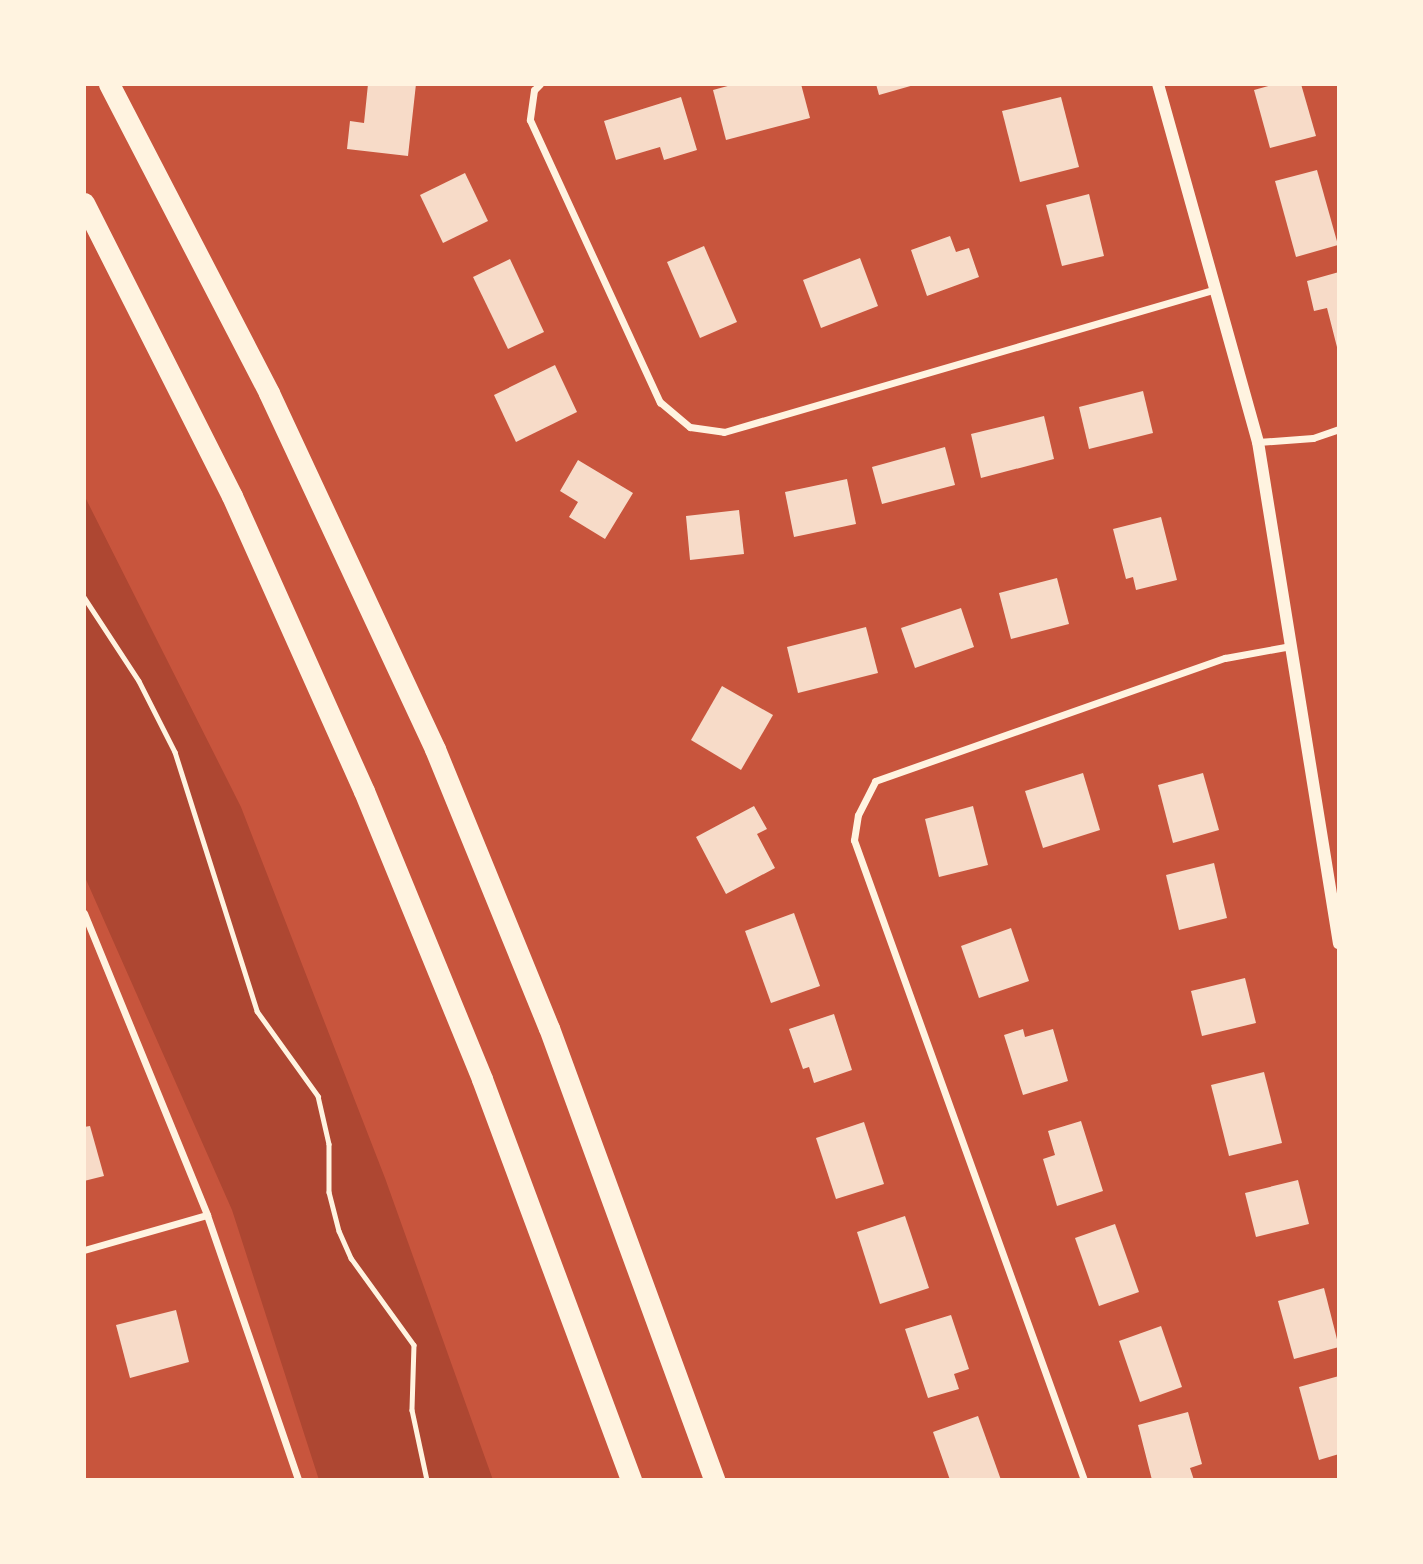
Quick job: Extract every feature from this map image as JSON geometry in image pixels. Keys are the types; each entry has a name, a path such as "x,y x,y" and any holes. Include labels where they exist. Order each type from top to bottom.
{"highway":[{"path":"109,84 269,393 435,749 549,1028 714,1480"},
{"path":"84,203 232,496 369,803 478,1067 631,1480"}],"street":[{"path":"540,84 534,90 530,120 660,402 690,427 724,432 1216,289"},
{"path":"1158,84 1258,442 1339,944"},
{"path":"1258,442 1313,438 1339,429"},
{"path":"1084,1480 854,841 858,815 875,781 1225,658 1291,646"},
{"path":"84,913 207,1215 298,1480"},
{"path":"84,1250 207,1215"}],"path":[{"path":"84,597 139,681 175,752 257,1011 318,1096 329,1144 329,1192 340,1231 351,1258 414,1345 412,1410 427,1480"}],"shaded area":[{"path":"84,495 241,807 385,1178 493,1480 319,1480 232,1210 84,875"}],"building":[{"path":"368,84 416,84 408,156 347,149 350,121 364,123"},
{"path":"735,84 801,84 810,118 726,140 713,90"},
{"path":"876,84 913,84 914,85 879,95"},
{"path":"1276,84 1301,84 1316,136 1270,148 1254,90"},
{"path":"681,97 697,150 664,160 660,147 616,160 604,121"},
{"path":"1061,97 1079,167 1020,182 1002,111"},
{"path":"1317,170 1338,245 1296,257 1275,181"},
{"path":"465,173 488,221 443,243 420,195"},
{"path":"1089,194 1104,256 1062,266 1046,205"},
{"path":"950,236 956,252 969,248 979,277 927,296 911,250"},
{"path":"704,246 737,322 700,338 667,262"},
{"path":"860,258 878,306 821,328 803,280"},
{"path":"510,259 544,332 508,349 473,277"},
{"path":"1339,272 1338,351 1327,308 1314,311 1307,281"},
{"path":"555,365 577,412 516,442 494,395"},
{"path":"1143,391 1153,433 1089,449 1079,407"},
{"path":"1044,416 1054,459 981,478 971,434"},
{"path":"945,447 955,485 882,504 872,467"},
{"path":"578,460 633,493 605,539 569,517 578,502 560,491"},
{"path":"847,479 856,524 794,537 785,492"},
{"path":"739,510 744,554 690,560 686,516"},
{"path":"1161,517 1177,580 1136,590 1133,577 1126,579 1113,529"},
{"path":"1057,578 1069,624 1011,639 999,593"},
{"path":"961,608 974,647 915,668 901,628"},
{"path":"866,627 878,673 798,693 787,647"},
{"path":"722,686 773,715 741,770 691,740"},
{"path":"1083,773 1100,830 1043,848 1025,791"},
{"path":"1203,773 1219,830 1173,843 1158,785"},
{"path":"754,806 767,829 757,834 775,868 726,894 696,837"},
{"path":"973,806 988,865 939,877 925,819"},
{"path":"1214,863 1227,918 1179,930 1166,875"},
{"path":"794,913 820,986 771,1003 745,931"},
{"path":"1011,928 1029,981 979,998 961,946"},
{"path":"1245,978 1256,1023 1202,1036 1191,991"},
{"path":"834,1014 852,1070 814,1083 809,1067 803,1069 789,1029"},
{"path":"1023,1029 1025,1037 1053,1029 1068,1081 1023,1095 1004,1035"},
{"path":"1264,1072 1282,1143 1229,1156 1211,1085"},
{"path":"1081,1121 1103,1191 1057,1206 1043,1159 1055,1155 1048,1131"},
{"path":"864,1122 884,1184 836,1199 816,1138"},
{"path":"90,1126 104,1176 84,1181 84,1127"},
{"path":"1298,1180 1309,1224 1256,1237 1245,1193"},
{"path":"905,1216 929,1288 880,1304 857,1232"},
{"path":"1115,1224 1139,1292 1099,1306 1075,1238"},
{"path":"1324,1288 1339,1347 1294,1359 1278,1301"},
{"path":"176,1310 189,1362 130,1378 116,1325"},
{"path":"951,1315 969,1369 954,1374 959,1389 928,1398 905,1329"},
{"path":"1161,1326 1182,1387 1140,1402 1119,1341"},
{"path":"1339,1376 1339,1454 1319,1460 1299,1387"},
{"path":"1188,1412 1202,1464 1190,1468 1194,1480 1152,1480 1138,1425"},
{"path":"978,1416 1001,1480 950,1480 933,1432"}]}
